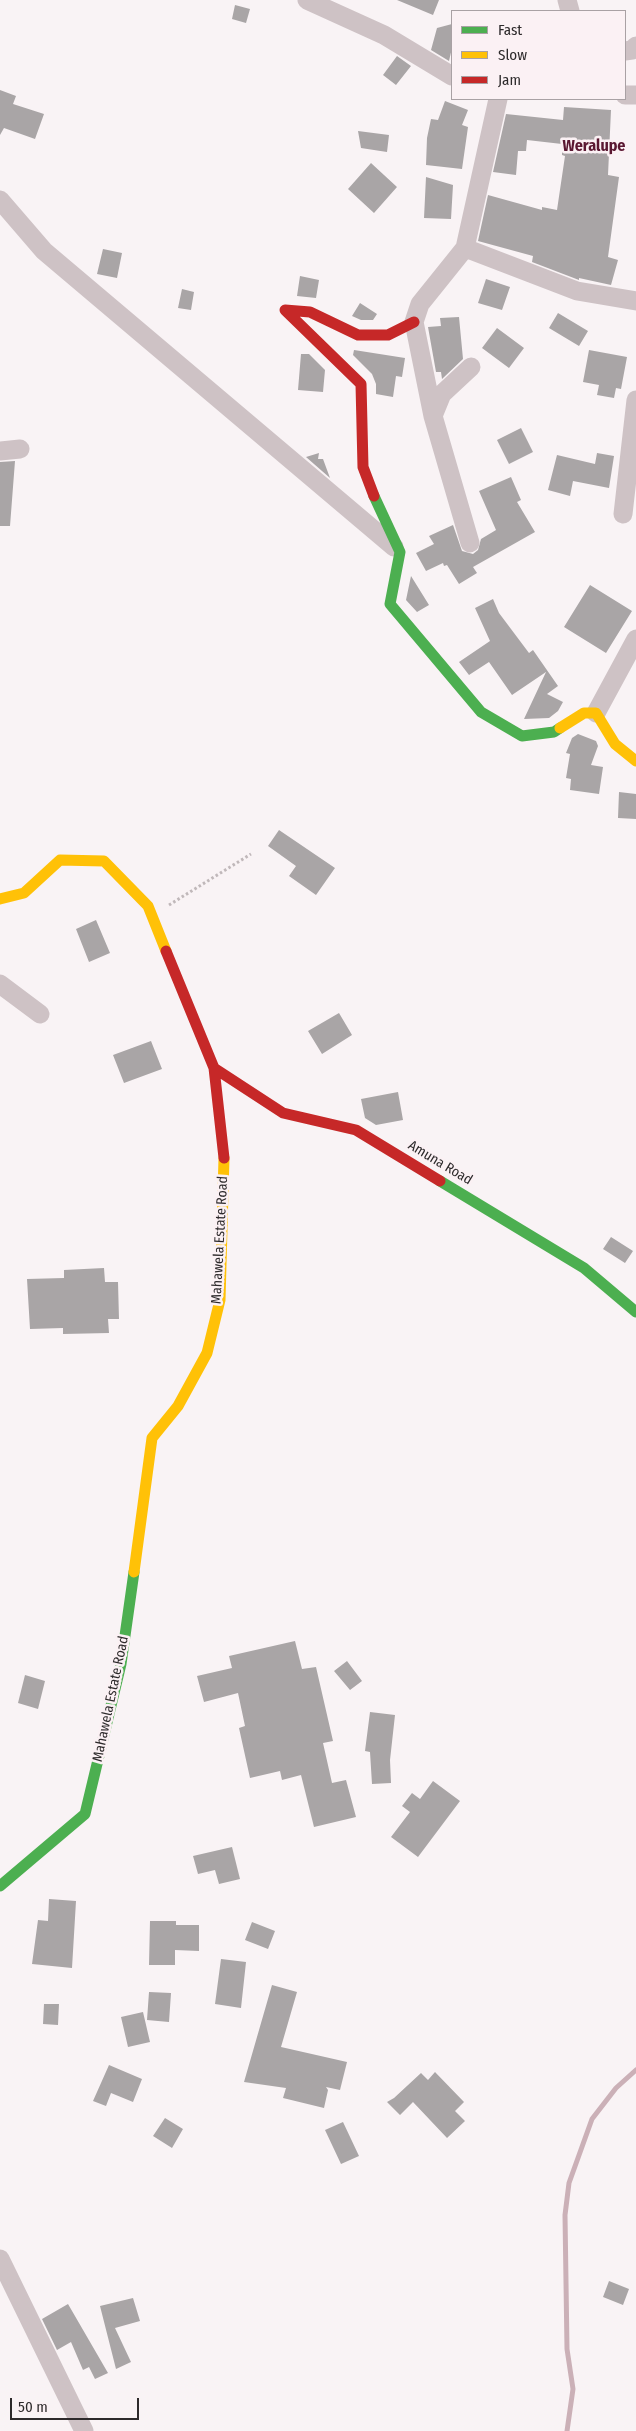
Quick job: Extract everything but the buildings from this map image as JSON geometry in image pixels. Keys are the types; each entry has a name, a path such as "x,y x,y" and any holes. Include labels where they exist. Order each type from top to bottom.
{"street":[{"path":"307,0 384,35 451,75"},
{"path":"470,543 433,416 414,322 420,304 465,248 498,100"},
{"path":"0,200 44,251 400,552"},
{"path":"465,248 577,291 636,301"},
{"path":"414,322 388,335 358,335 310,312 285,310 361,384 363,467 378,506 400,552 390,604 481,712 522,736 554,732 584,713 596,713"},
{"path":"433,416 442,394 471,368"},
{"path":"623,514 636,400"},
{"path":"0,451 20,449"},
{"path":"596,713 636,639"},
{"path":"596,713 615,744 636,761"},
{"name":"Mahawela Estate Road","path":"0,899 24,893 60,860 104,861 148,906 214,1068 224,1147 220,1300 207,1353 178,1406 152,1438 121,1664 85,1814 0,1886"},
{"path":"0,984 40,1014"},
{"name":"Amuna Road","path":"214,1068 283,1113 356,1130 584,1268 636,1312"},
{"path":"0,2259 84,2431"}],"path":[{"path":"152,916 251,854"}],"waterway":[{"path":"567,2431 573,2389 567,2349 565,2215 569,2183 592,2119 616,2088 636,2070"}],"traffic: fast":[{"path":"374,496 400,552 390,604 481,712 522,736 554,732 560,728"},
{"path":"440,1181 584,1268 636,1312"},
{"path":"0,1886 85,1814 121,1664 134,1572"}],"traffic: slow":[{"path":"560,728 584,713 596,713 615,744 636,761"},
{"path":"0,899 24,893 60,860 104,861 148,906 166,951"},
{"path":"134,1572 152,1438 178,1406 207,1353 220,1300 224,1158"}],"traffic: jam":[{"path":"374,496 363,467 361,384 285,310 310,312 358,335 388,335 414,322"},
{"path":"166,951 214,1068 224,1158"},
{"path":"214,1068 283,1113 356,1130 440,1181"}],"district":[{"name":"Weralupe","path":"594,147"}]}
